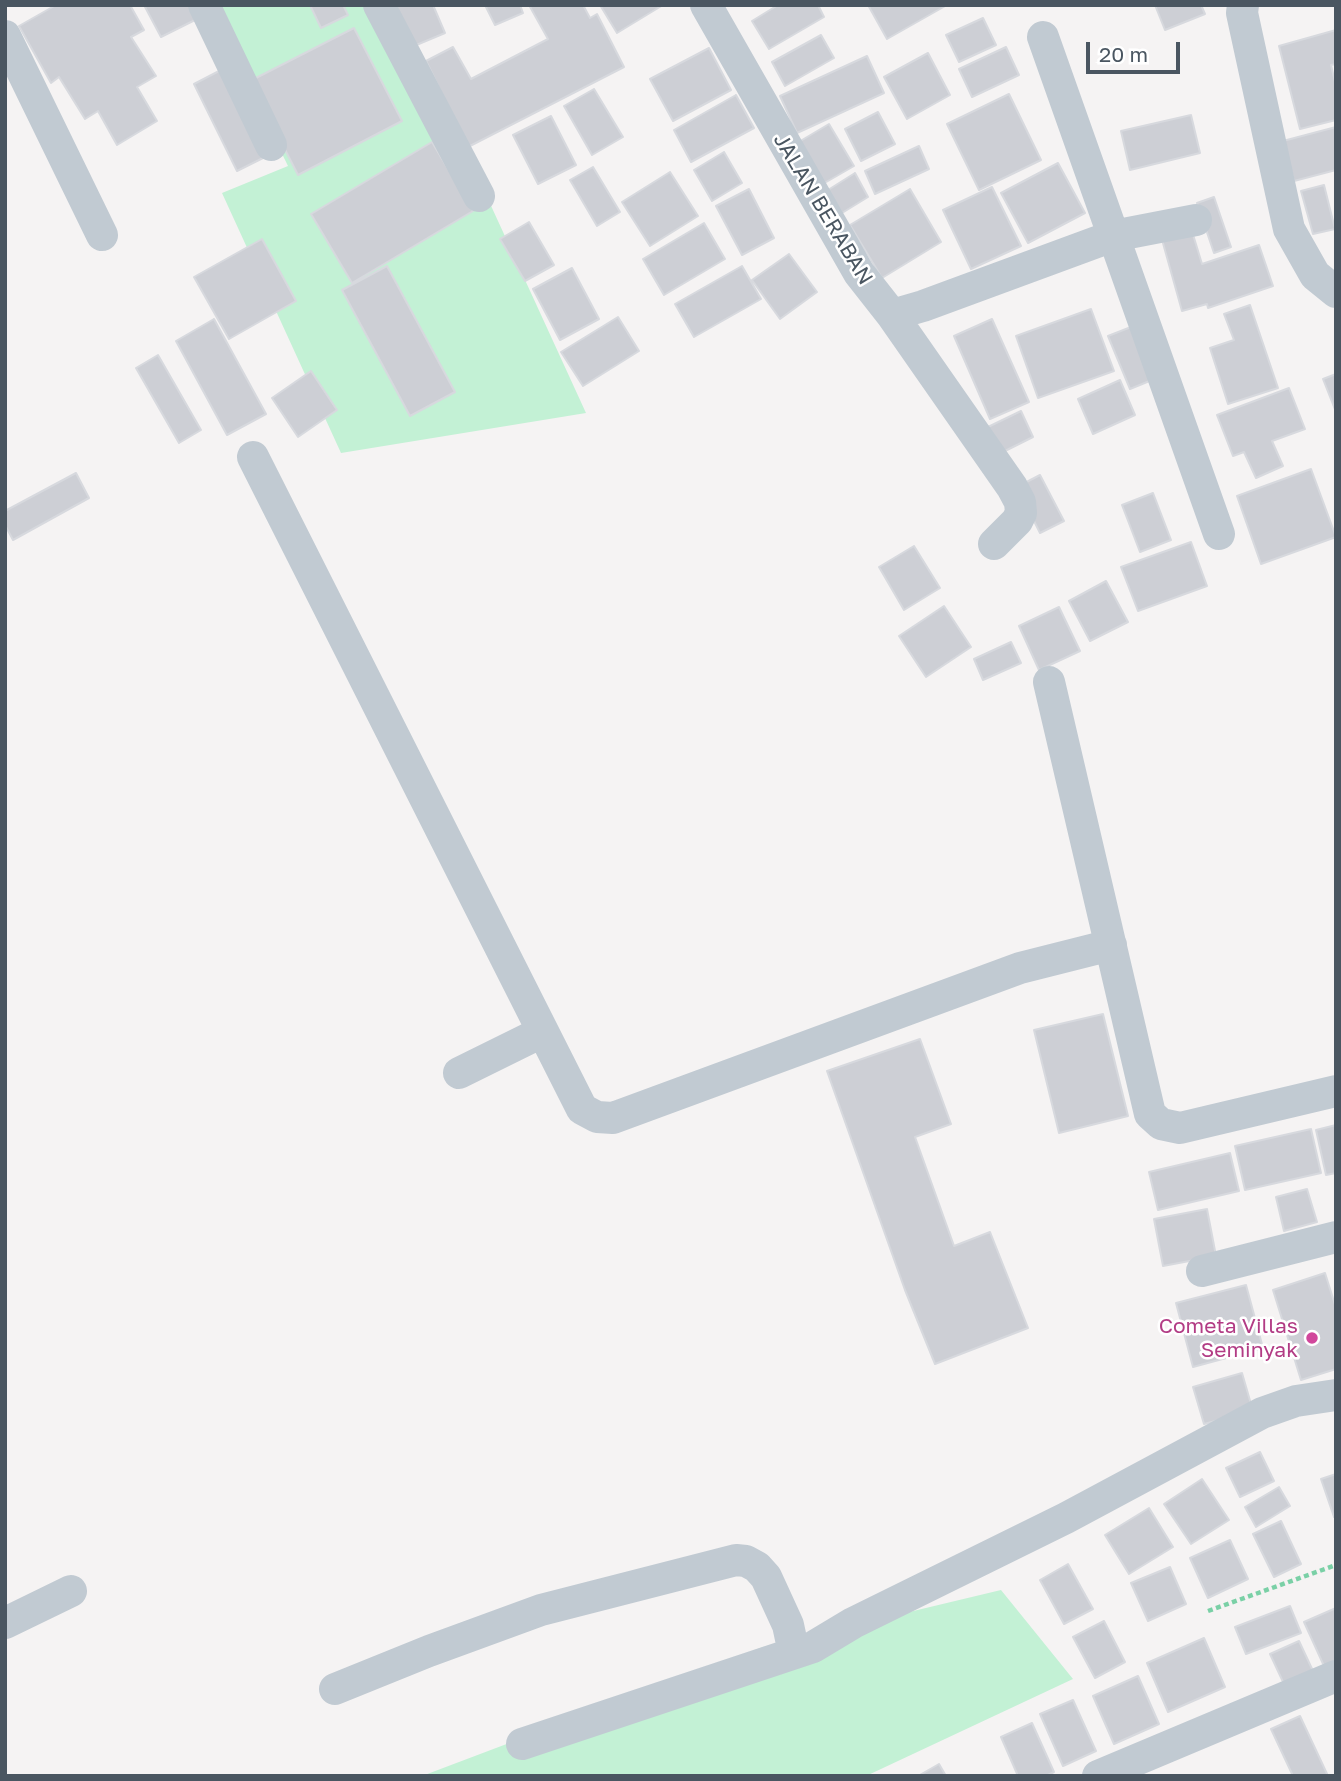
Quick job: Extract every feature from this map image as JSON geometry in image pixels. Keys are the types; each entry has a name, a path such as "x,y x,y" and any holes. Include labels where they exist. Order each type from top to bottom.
{"street":[{"path":"204,5 271,145"},
{"path":"379,5 479,196"},
{"name":"JALAN BERABAN","path":"706,5 842,246 1012,487 1020,502 1021,513 1017,521 994,544"},
{"path":"1243,5 1242,13 1289,229 1315,275 1336,292"},
{"path":"5,36 102,235"},
{"path":"1043,37 1219,534"},
{"path":"892,314 923,306 1113,236 1196,220"},
{"path":"253,457 582,1109 597,1117 613,1118 1020,968 1111,945"},
{"path":"1049,682 1150,1114 1161,1124 1180,1128 1336,1091"},
{"path":"458,1073 542,1032"},
{"path":"1202,1270 1336,1237"},
{"path":"522,1744 813,1647 853,1623 1066,1518 1262,1413 1296,1401 1336,1395"},
{"path":"335,1689 541,1610 736,1560 746,1561 757,1567 766,1577 788,1625 794,1653"},
{"path":"5,1623 71,1591"},
{"path":"1098,1776 1336,1676"}],"path":[{"path":"1208,1612 1336,1565"}],"green space":[{"path":"209,5 370,5 476,173 586,413 341,453 222,193 288,166"},
{"path":"1001,1590 1073,1679 866,1776 422,1776 763,1647"}],"building":[{"path":"56,5 130,5 144,30 131,37 156,76 137,87 157,121 117,145 98,111 85,119 59,77 51,83 19,26"},
{"path":"144,5 197,5 203,16 161,37"},
{"path":"310,5 343,5 348,15 321,28"},
{"path":"396,5 433,5 445,33 414,46"},
{"path":"485,5 520,5 523,13 495,25"},
{"path":"529,5 583,5 590,18 597,14 624,67 468,147 426,61 453,47 471,79 548,39"},
{"path":"600,5 663,5 617,33"},
{"path":"778,5 818,5 824,17 769,49 752,21"},
{"path":"868,5 947,5 887,39"},
{"path":"1155,5 1201,5 1205,14 1165,30"},
{"path":"983,18 996,45 959,62 946,35"},
{"path":"354,28 402,121 298,175 250,81"},
{"path":"1336,30 1336,64 1331,65 1336,86 1336,120 1300,129 1279,46"},
{"path":"821,35 834,58 785,86 772,62"},
{"path":"1006,47 1019,75 972,97 959,69"},
{"path":"709,48 731,90 673,121 650,79"},
{"path":"928,53 950,95 907,119 884,77"},
{"path":"867,56 884,93 797,133 780,96"},
{"path":"221,70 265,157 237,171 194,84"},
{"path":"594,89 623,137 592,155 564,106"},
{"path":"1009,94 1041,160 979,190 947,124"},
{"path":"736,95 754,128 691,162 674,130"},
{"path":"878,112 895,144 861,161 845,129"},
{"path":"1191,115 1200,153 1130,170 1121,131"},
{"path":"551,116 576,165 538,184 513,135"},
{"path":"829,124 854,166 821,185 797,143"},
{"path":"1336,127 1336,170 1294,181 1283,141"},
{"path":"432,142 473,211 352,283 311,214"},
{"path":"919,146 929,169 875,194 865,171"},
{"path":"724,152 742,183 712,201 694,170"},
{"path":"1058,163 1085,213 1028,243 1001,193"},
{"path":"593,167 620,212 597,226 570,180"},
{"path":"670,172 698,216 650,246 622,202"},
{"path":"855,173 868,197 842,213 828,190"},
{"path":"1324,185 1335,229 1313,234 1301,191"},
{"path":"992,187 1021,246 971,269 943,210"},
{"path":"749,189 774,238 742,255 716,206"},
{"path":"910,189 941,242 882,278 850,225"},
{"path":"1214,197 1231,247 1214,253 1197,203"},
{"path":"529,222 554,265 525,281 500,239"},
{"path":"704,223 725,259 664,295 643,259"},
{"path":"1191,228 1202,264 1259,245 1273,286 1208,308 1207,304 1182,311 1161,236"},
{"path":"262,239 296,301 229,339 194,277"},
{"path":"789,254 817,292 780,319 752,280"},
{"path":"387,266 455,392 410,416 342,290"},
{"path":"742,266 761,299 694,337 675,304"},
{"path":"572,268 599,319 560,340 533,289"},
{"path":"1250,305 1278,388 1228,404 1210,348 1234,340 1224,314"},
{"path":"1091,309 1114,371 1038,398 1016,336"},
{"path":"618,317 639,351 583,386 561,352"},
{"path":"214,319 266,414 227,435 176,341"},
{"path":"992,319 1029,402 990,419 954,336"},
{"path":"1131,327 1152,380 1130,389 1108,336"},
{"path":"158,355 201,430 179,443 136,368"},
{"path":"311,371 337,410 298,437 272,398"},
{"path":"1336,374 1336,412 1323,379"},
{"path":"1120,380 1135,415 1093,434 1078,399"},
{"path":"1289,388 1305,429 1272,441 1283,466 1256,478 1244,452 1233,456 1217,415"},
{"path":"1021,411 1033,437 1001,453 988,427"},
{"path":"1311,469 1336,537 1261,564 1237,496"},
{"path":"76,473 89,498 13,540 5,525 5,511"},
{"path":"1040,475 1064,521 1040,533 1017,487"},
{"path":"1153,493 1171,540 1140,552 1122,505"},
{"path":"1191,542 1207,586 1138,611 1121,567"},
{"path":"914,546 940,588 904,610 879,567"},
{"path":"1106,581 1128,622 1090,641 1069,601"},
{"path":"944,606 971,647 926,677 899,636"},
{"path":"1059,607 1080,651 1039,670 1019,626"},
{"path":"1011,642 1021,663 983,680 974,659"},
{"path":"1103,1014 1128,1116 1059,1133 1034,1030"},
{"path":"920,1039 951,1124 915,1137 954,1246 990,1232 1028,1328 935,1364 905,1290 827,1071"},
{"path":"1336,1125 1336,1173 1326,1175 1316,1130"},
{"path":"1311,1129 1321,1173 1245,1190 1235,1146"},
{"path":"1230,1153 1239,1191 1158,1210 1149,1172"},
{"path":"1307,1189 1317,1222 1284,1231 1276,1197"},
{"path":"1207,1209 1216,1256 1163,1266 1154,1219"},
{"name":"Cometa Villas Seminyak","path":"1325,1273 1336,1308 1336,1369 1301,1380 1273,1290"},
{"path":"1246,1285 1263,1348 1193,1367 1176,1303"},
{"path":"1242,1373 1253,1411 1204,1424 1193,1387"},
{"path":"1260,1452 1274,1481 1240,1497 1226,1468"},
{"path":"1336,1474 1336,1516 1334,1517 1321,1479"},
{"path":"1202,1479 1229,1520 1191,1544 1164,1504"},
{"path":"1279,1487 1290,1506 1256,1527 1245,1507"},
{"path":"1149,1508 1173,1547 1129,1574 1105,1535"},
{"path":"1281,1521 1301,1564 1274,1577 1253,1534"},
{"path":"1230,1540 1248,1579 1208,1598 1190,1558"},
{"path":"1068,1564 1093,1609 1064,1624 1040,1580"},
{"path":"1170,1567 1186,1604 1148,1621 1131,1583"},
{"path":"1290,1606 1301,1633 1246,1654 1235,1627"},
{"path":"1336,1608 1336,1661 1324,1666 1304,1622"},
{"path":"1104,1621 1125,1662 1095,1678 1073,1637"},
{"path":"1204,1638 1225,1687 1168,1712 1147,1663"},
{"path":"1299,1641 1313,1671 1284,1684 1270,1654"},
{"path":"1138,1676 1159,1724 1114,1744 1093,1696"},
{"path":"1073,1700 1096,1751 1063,1766 1040,1714"},
{"path":"1300,1716 1328,1776 1293,1776 1271,1729"},
{"path":"1032,1723 1054,1772 1046,1776 1018,1776 1001,1737"},
{"path":"939,1764 946,1776 918,1776"}],"place":[{"name":"Cometa Villas Seminyak","path":"1312,1338"}]}
